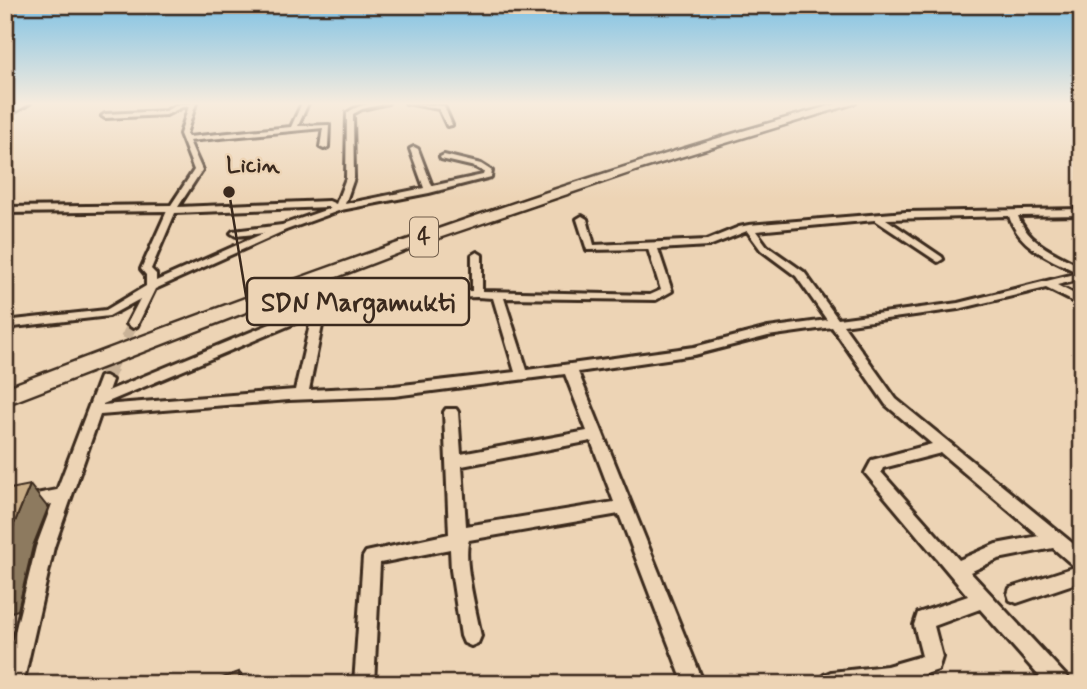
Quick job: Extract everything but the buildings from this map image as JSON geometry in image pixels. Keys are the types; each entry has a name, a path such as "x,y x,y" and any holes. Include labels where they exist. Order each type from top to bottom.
{"highway":[{"name":"4","path":"5,384 230,298 470,213 726,135"},
{"name":"4","path":"5,397 237,306 478,218 739,135"}],"street":[{"path":"133,324 151,287 151,274 146,267 173,209 198,170 184,135"},
{"path":"186,139 232,135"},
{"path":"324,147 325,135"},
{"path":"339,208 350,178 350,135"},
{"path":"414,149 429,190"},
{"path":"5,325 109,313 151,287 284,228 339,208 487,177 488,171 482,166 455,162 444,157"},
{"path":"5,210 173,209 329,204 339,208"},
{"path":"582,219 590,248 709,243 726,233 749,228 878,218 1082,212"},
{"path":"1013,214 1016,228 1024,238 1082,271"},
{"path":"878,218 938,259"},
{"path":"240,219 234,237 284,228"},
{"path":"749,228 764,247 800,274 878,389 942,447 1082,562"},
{"path":"97,406 320,307 359,297 477,294 658,296 667,291 652,246"},
{"path":"477,255 477,294"},
{"path":"97,406 394,391 570,369 694,351 768,332 958,306 1082,276"},
{"path":"1048,285 1082,303"},
{"path":"498,295 523,374"},
{"path":"301,394 320,307"},
{"path":"570,369 694,684"},
{"path":"13,684 45,547 61,496 105,380"},
{"path":"451,412 460,570 471,636"},
{"path":"455,461 596,435"},
{"path":"942,447 877,464 873,473 981,600 1060,684"},
{"path":"5,507 61,496"},
{"path":"364,684 370,561 378,554 460,536 623,507"},
{"path":"956,569 996,552 1056,540"},
{"path":"1017,594 1082,573"},
{"path":"831,682 887,676 931,663 934,654 923,627 925,620 981,600"}],"tunnel":[{"path":"111,367 133,324"},
{"path":"105,380 111,367"}],"place":[{"name":"SDN Margamukti","path":"229,192"}],"district":[{"name":"Licin","path":"253,166"}]}
